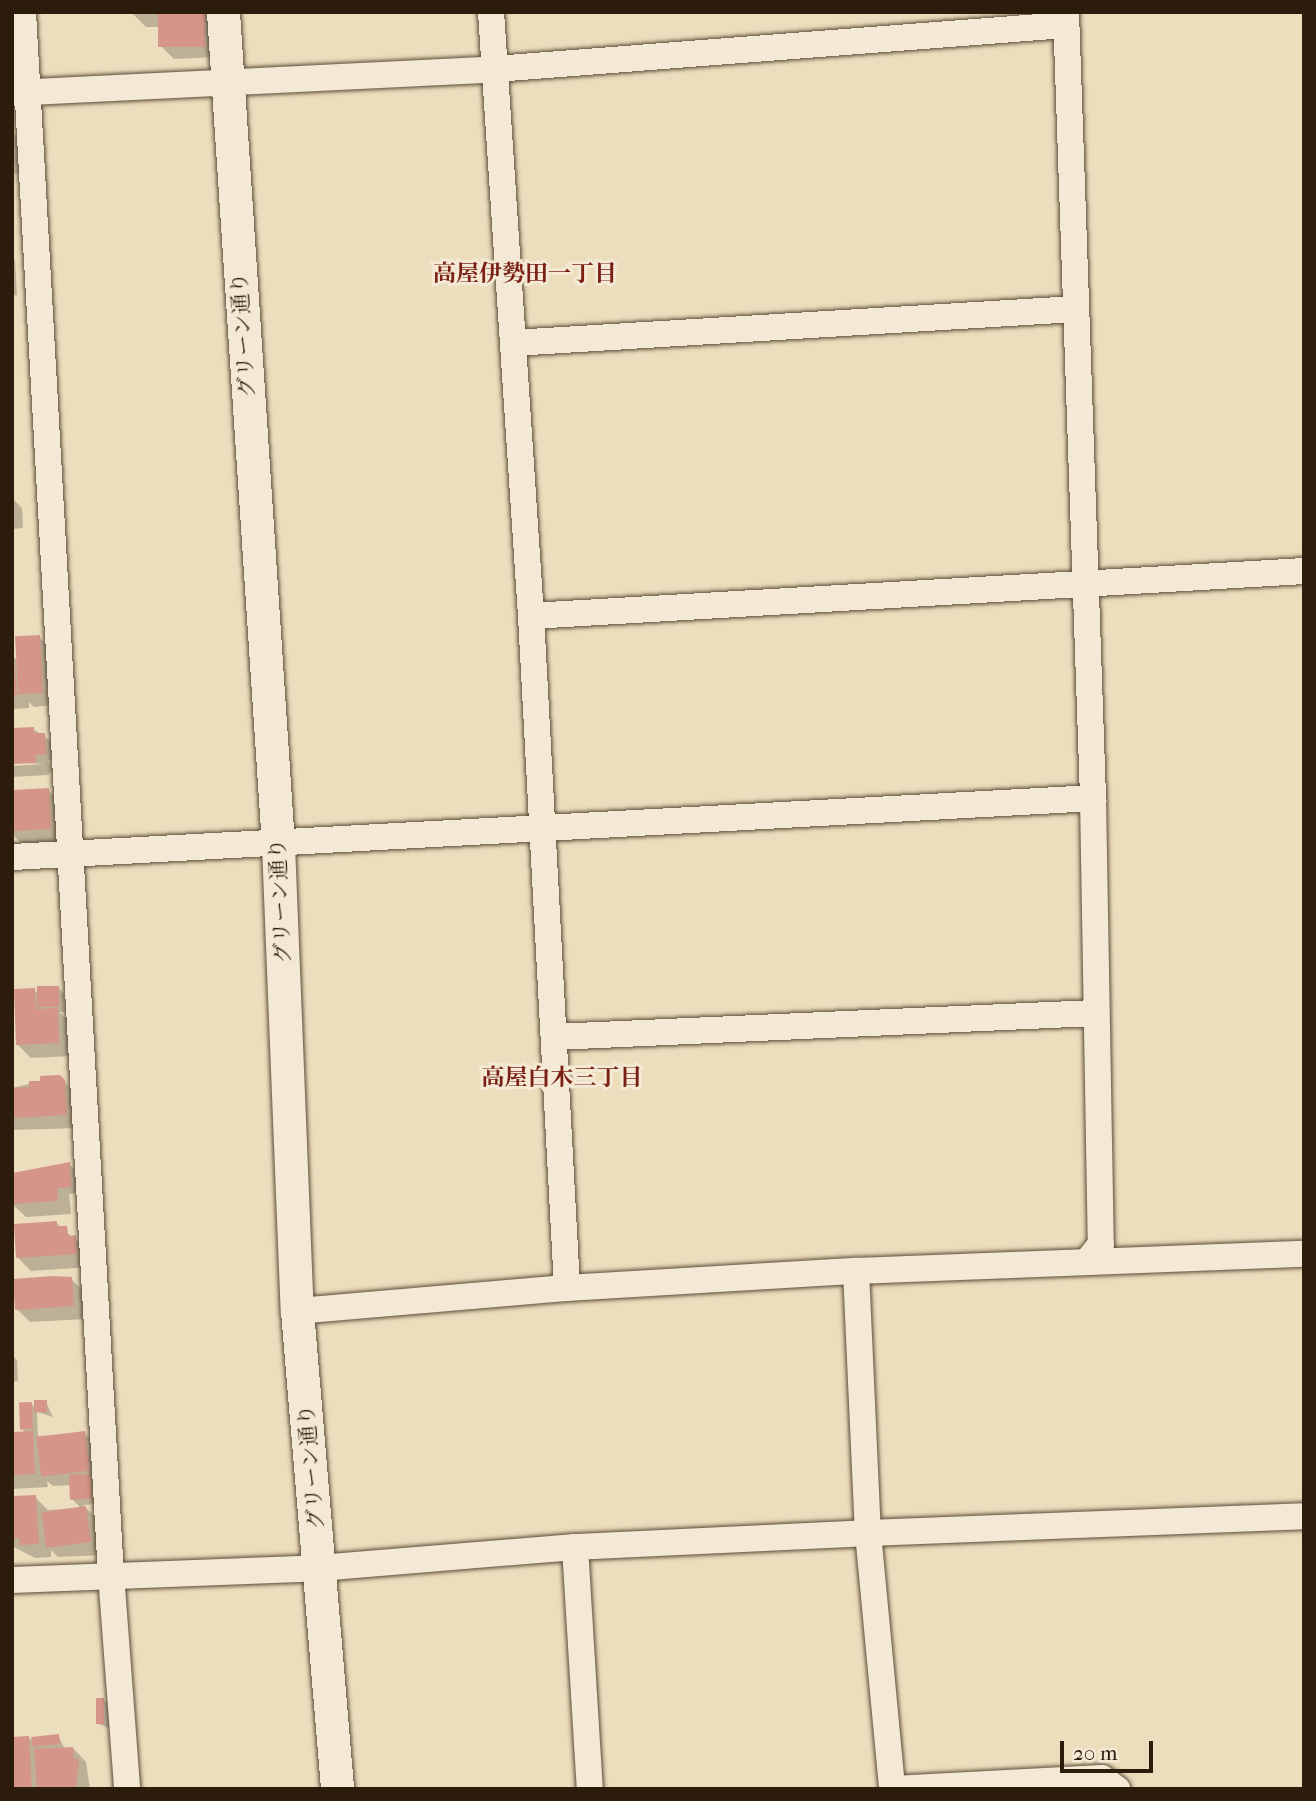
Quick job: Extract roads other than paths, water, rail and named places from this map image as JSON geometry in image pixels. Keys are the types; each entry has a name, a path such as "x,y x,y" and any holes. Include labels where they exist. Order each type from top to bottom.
{"street":[{"path":"23,12 20,92 111,1574 127,1789"},
{"name":"グリーン通り","path":"223,12 225,84 278,845 297,1311 337,1789"},
{"path":"491,12 531,616 567,1289"},
{"path":"20,92 495,69 1066,19 1093,798 1101,1244 1087,1261"},
{"path":"513,343 1076,309"},
{"path":"531,616 1304,571"},
{"path":"12,857 278,845 541,825 1093,798"},
{"path":"554,1037 1095,1013"},
{"path":"297,1311 567,1289 856,1271 1304,1254"},
{"path":"856,1271 868,1532 892,1789 1102,1778 1117,1789"},
{"path":"12,1580 320,1567 575,1547 868,1532 1304,1516"},
{"path":"575,1547 590,1789"}],"district":[{"name":"高屋伊勢田一丁目","path":"525,274"},
{"name":"高屋白木三丁目","path":"562,1078"}]}
